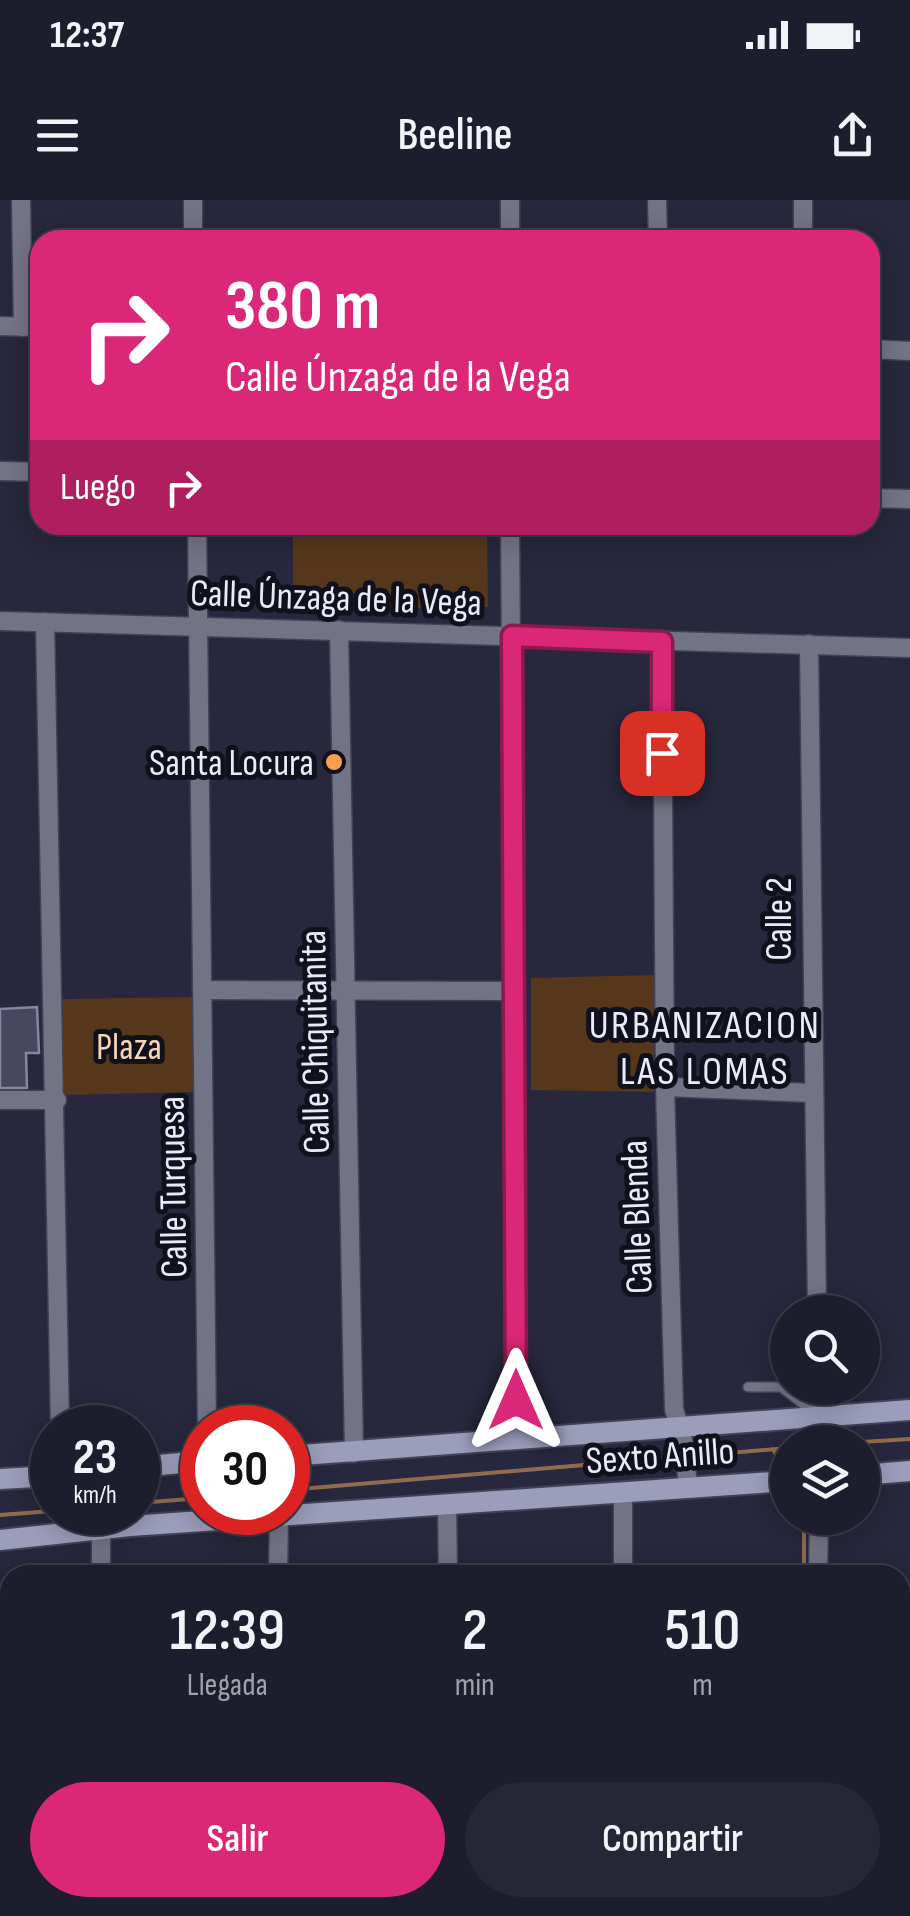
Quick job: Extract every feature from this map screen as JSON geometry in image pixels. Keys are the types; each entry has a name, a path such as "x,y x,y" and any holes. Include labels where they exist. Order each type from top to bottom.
{"main road":[{"name":"Sexto Anillo","path":"310,1455 517,1437 682,1437 910,1410"},
{"path":"880,1474 910,1471"},
{"path":"0,1479 30,1477"},
{"name":"Sexto Anillo","path":"310,1515 623,1494 688,1480 770,1481"},
{"name":"Sexto Anillo","path":"0,1540 50,1535"}],"street":[{"path":"21,200 30,314"},
{"path":"193,200 193,230"},
{"path":"510,200 510,230"},
{"path":"657,200 658,230"},
{"path":"803,200 803,230"},
{"path":"0,326 30,327"},
{"path":"880,349 910,350"},
{"path":"0,471 30,472"},
{"path":"880,498 910,499"},
{"name":"Calle Turquesa","path":"196,535 207,1405"},
{"path":"510,535 517,1437"},
{"name":"Calle Únzaga de la Vega","path":"0,621 910,648"},
{"path":"45,622 60,1405"},
{"name":"Calle Chiquitanita","path":"340,630 354,1453"},
{"name":"Calle Blenda","path":"662,642 664,1087 674,1409 688,1480"},
{"name":"Calle 2","path":"808,644 817,1295"},
{"path":"202,990 515,990"},
{"path":"664,1087 811,1093"},
{"path":"0,1100 57,1100"},
{"path":"820,1405 820,1418"},
{"path":"623,1494 623,1565"},
{"path":"447,1504 448,1565"},
{"path":"101,1535 101,1565"},
{"path":"278,1565 279,1535"},
{"path":"818,1535 818,1565"}],"lane":[{"path":"748,1387 781,1387 820,1418"}],"green space":[{"path":"293,535 487,535 488,607 293,609"},
{"path":"654,975 654,1092 531,1090 531,978"},
{"name":"Plaza","path":"194,997 195,1092 63,1095 62,999"}],"building":[{"path":"37,1007 39,1053 26,1053 27,1088 0,1088 0,1009"}],"waterway":[{"path":"880,1441 910,1439"},
{"path":"693,1456 770,1450"},
{"path":"310,1488 678,1457"},
{"path":"160,1501 180,1500"},
{"path":"0,1515 30,1513"},
{"path":"804,1535 804,1565"}],"place":[{"name":"Santa Locura","path":"334,762"}],"district":[{"name":"URBANIZACION LAS LOMAS","path":"705,1047"}],"route":[{"path":"516,1400 512,636 662,642 662,753"}]}
